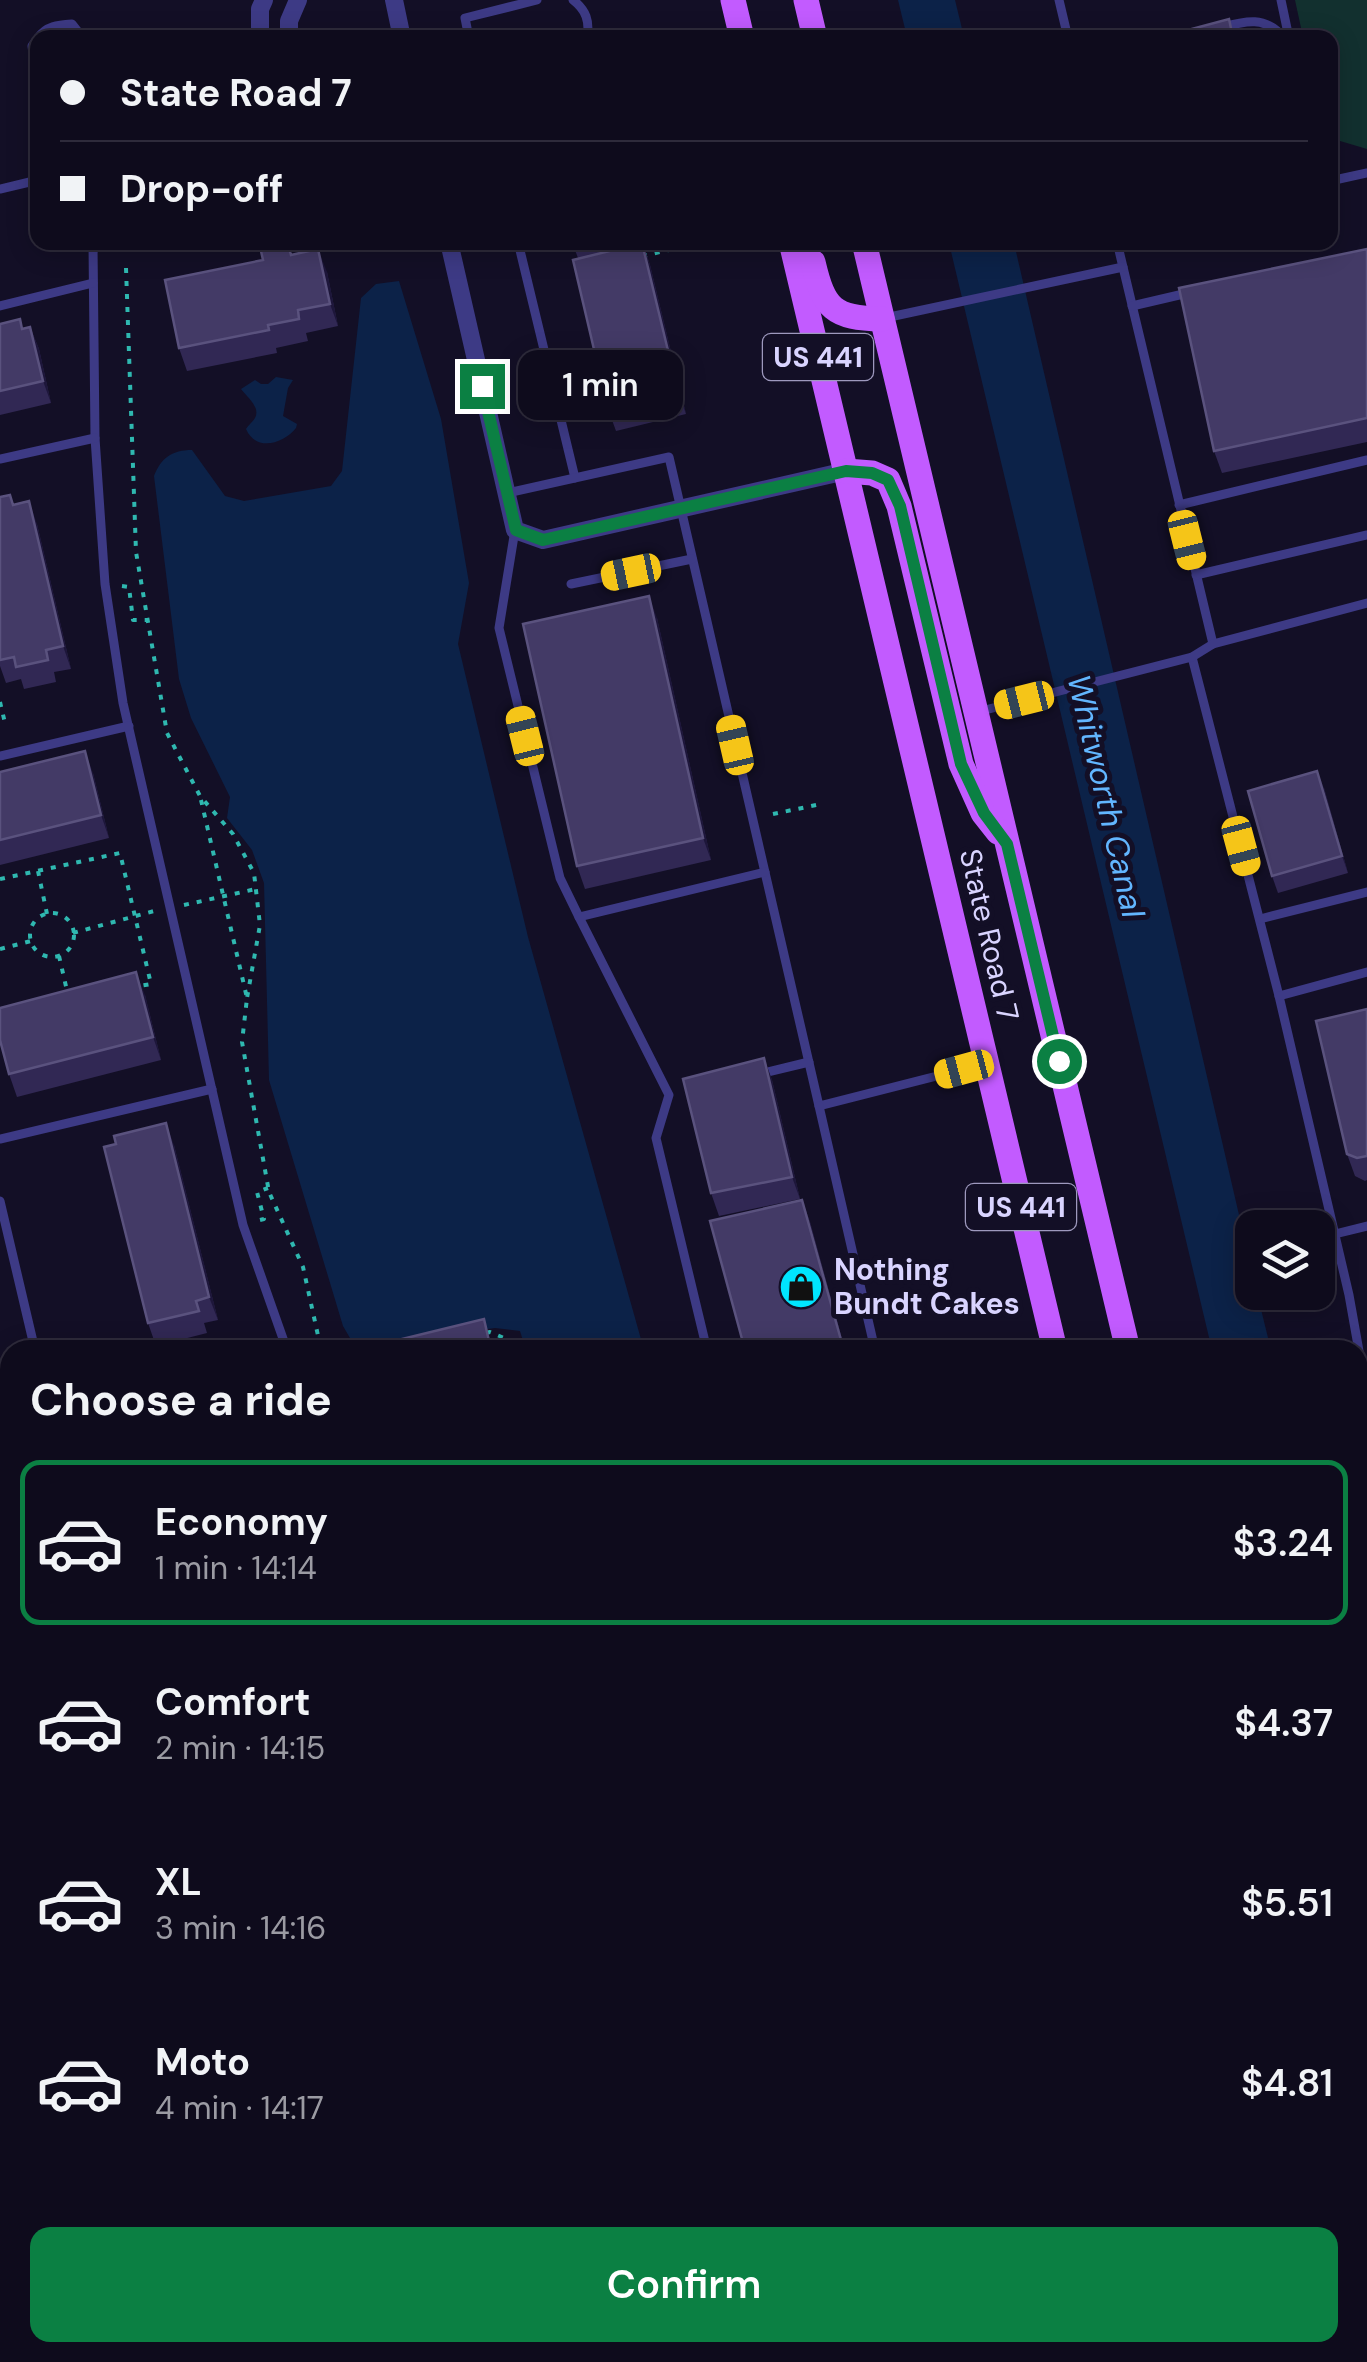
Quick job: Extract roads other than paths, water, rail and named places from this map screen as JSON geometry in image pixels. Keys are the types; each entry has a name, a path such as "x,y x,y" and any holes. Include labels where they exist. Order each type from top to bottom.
{"main road":[{"path":"733,0 740,30"},
{"path":"806,0 813,30"},
{"name":"State Road 7","path":"793,250 1053,1340"},
{"path":"810,250 820,292 838,312 851,318 882,318"},
{"name":"State Road 7","path":"866,250 1126,1340"},
{"path":"846,471 872,473 888,480 900,506 961,764 984,813 1007,844"}],"street":[{"path":"260,30 264,0"},
{"path":"289,30 298,0"},
{"path":"394,0 400,30"},
{"path":"451,250 516,530 543,540 846,471"}],"lane":[{"path":"467,30 464,18 537,0"},
{"path":"573,0 586,15 588,30"},
{"path":"1059,0 1066,30"},
{"path":"1281,0 1286,30"},
{"path":"1213,29 1248,20 1267,22 1277,30"},
{"path":"46,30 72,24 77,30"},
{"path":"1338,180 1367,172"},
{"path":"0,189 30,182"},
{"path":"95,250 94,438 105,584 129,726 244,1225 284,1340"},
{"path":"520,250 575,478"},
{"path":"1119,250 1212,644"},
{"path":"882,318 1123,267"},
{"path":"0,306 93,283"},
{"path":"1132,306 1204,289"},
{"path":"0,459 94,438"},
{"path":"507,493 669,456 873,1340"},
{"path":"1179,505 1367,460"},
{"path":"516,530 499,628 560,878 669,1094 656,1138 706,1340"},
{"path":"1196,576 1367,535"},
{"path":"571,584 692,559"},
{"path":"976,712 1119,678 1192,657 1212,644 1367,604"},
{"path":"1192,657 1280,996 1329,1210"},
{"path":"0,756 129,726"},
{"path":"579,916 765,872"},
{"path":"1260,919 1367,892"},
{"path":"1280,996 1367,972"},
{"path":"756,1074 809,1062"},
{"path":"819,1106 986,1063"},
{"path":"0,1140 212,1090"},
{"path":"669,1094 686,1090"},
{"path":"0,1200 33,1340"},
{"path":"1335,1234 1367,1226"},
{"path":"1335,1239 1357,1340"},
{"path":"0,1256 12,1253"}],"water":[{"path":"898,0 955,0 962,30 905,30"},
{"name":"Whitworth Canal","path":"951,250 1016,250 1238,1210 1235,1310 1261,1310 1269,1340 1210,1340"},
{"path":"399,281 441,419 469,583 458,644 528,937 641,1340 523,1340 520,1331 495,1328 411,1340 350,1338 343,1326 269,1080 264,883 252,850 227,818 230,797 191,718 179,679 154,476 168,456 192,450 225,496 244,501 331,486 342,471 361,298 376,284"},
{"path":"276,377 293,380 283,416 297,424 284,438 263,443 246,429 256,410 241,389 255,380 268,384"}],"place":[{"name":"Nothing Bundt Cakes","path":"801,1287"}]}
